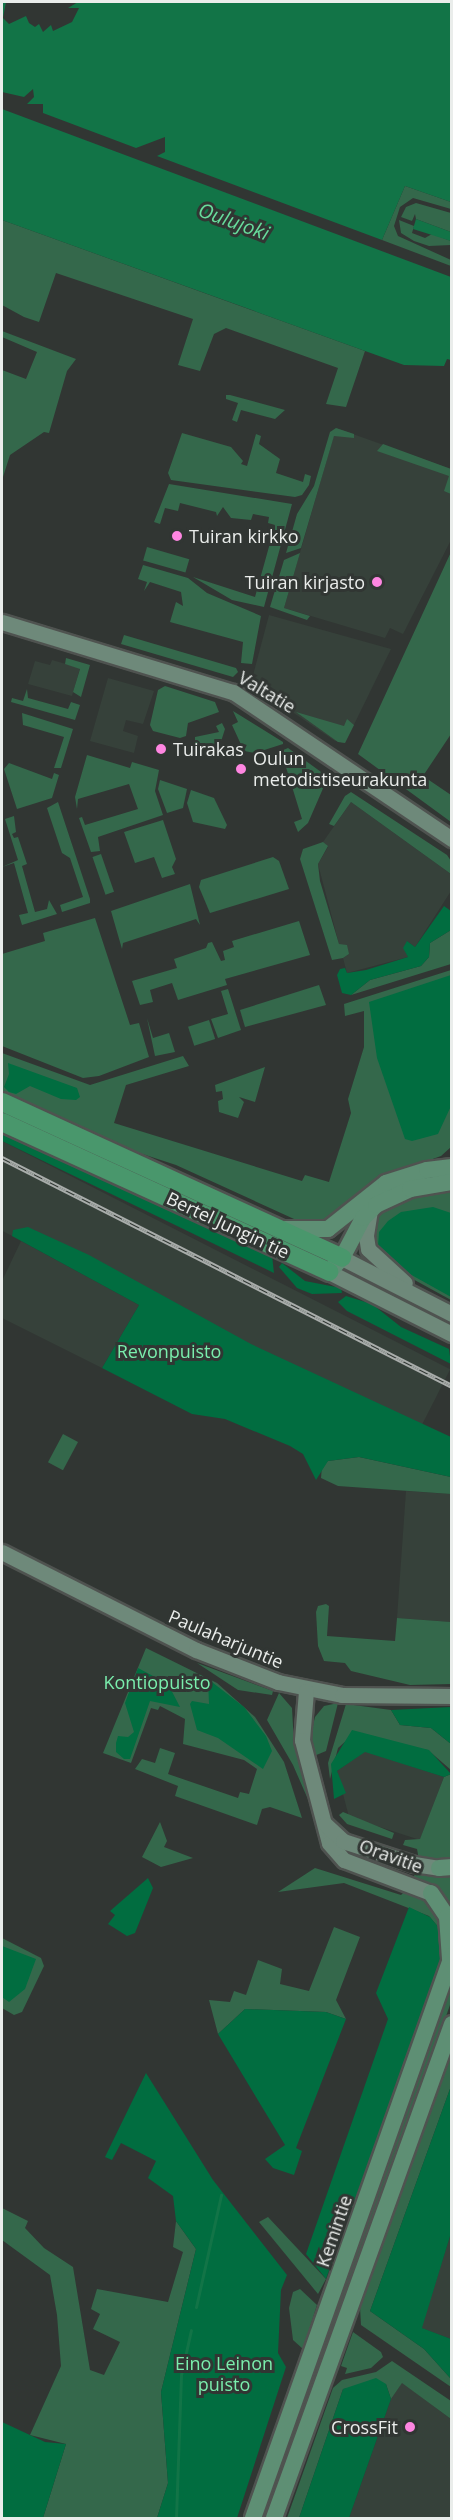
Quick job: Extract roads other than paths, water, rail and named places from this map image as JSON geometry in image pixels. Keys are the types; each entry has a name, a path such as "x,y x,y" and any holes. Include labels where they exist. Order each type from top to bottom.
{"highway":[{"name":"Bertel Jungin tie","path":"2,1102 338,1256"},
{"name":"Bertel Jungin tie","path":"2,1122 329,1272"}],"main road":[{"path":"428,1177 452,1154"},
{"path":"278,1228 328,1229 366,1207 452,1167"},
{"path":"428,1177 452,1182"},
{"path":"428,1177 452,1189"},
{"path":"329,1272 366,1207"},
{"path":"431,1893 447,1917 451,1957"},
{"name":"Kemintie","path":"253,2518 451,1957"},
{"path":"274,2518 452,2024"}],"street":[{"name":"Valtatie","path":"2,622 233,692 452,839"},
{"path":"366,1207 368,1249 425,1301"},
{"name":"Bertel Jungin tie","path":"338,1256 452,1314"},
{"name":"Bertel Jungin tie","path":"329,1272 452,1334"},
{"name":"Paulaharjuntie","path":"2,1552 196,1650 306,1690 396,1698 452,1696"},
{"name":"Oravitie","path":"306,1690 302,1740 329,1843 344,1860 431,1893"},
{"name":"Oravitie","path":"323,1822 343,1841 414,1864 445,1867"}],"water":[{"path":"2,2 6,2 3,18 9,24 26,16 29,23 35,27 39,24 43,32 51,25 53,31 72,22 79,8 68,8 78,2 451,2 451,202 405,186 382,240 157,156 165,152 165,137 136,148 43,113 43,104 27,104 34,97 33,89 24,97 2,92"},
{"name":"Oulujoki","path":"2,109 451,277 451,360 447,359 444,366 404,365 2,220"},
{"path":"416,219 451,232 451,241 413,229"}],"waterway":[{"path":"196,2307 221,2195"},
{"path":"176,2518 181,2375 191,2330"}],"railway":[{"path":"2,1158 452,1386"}],"place":[{"name":"Tuiran kirkko","path":"177,536"},
{"name":"Tuiran kirjasto","path":"377,582"},
{"name":"Tuirakas","path":"161,749"},
{"name":"Oulun metodistiseurakunta","path":"241,769"},
{"name":"CrossFit","path":"410,2427"}],"park label":[{"name":"Revonpuisto","path":"169,1351"},
{"name":"Kontiopuisto","path":"157,1682"},
{"name":"Eino Leinon puisto","path":"224,2374"}]}
